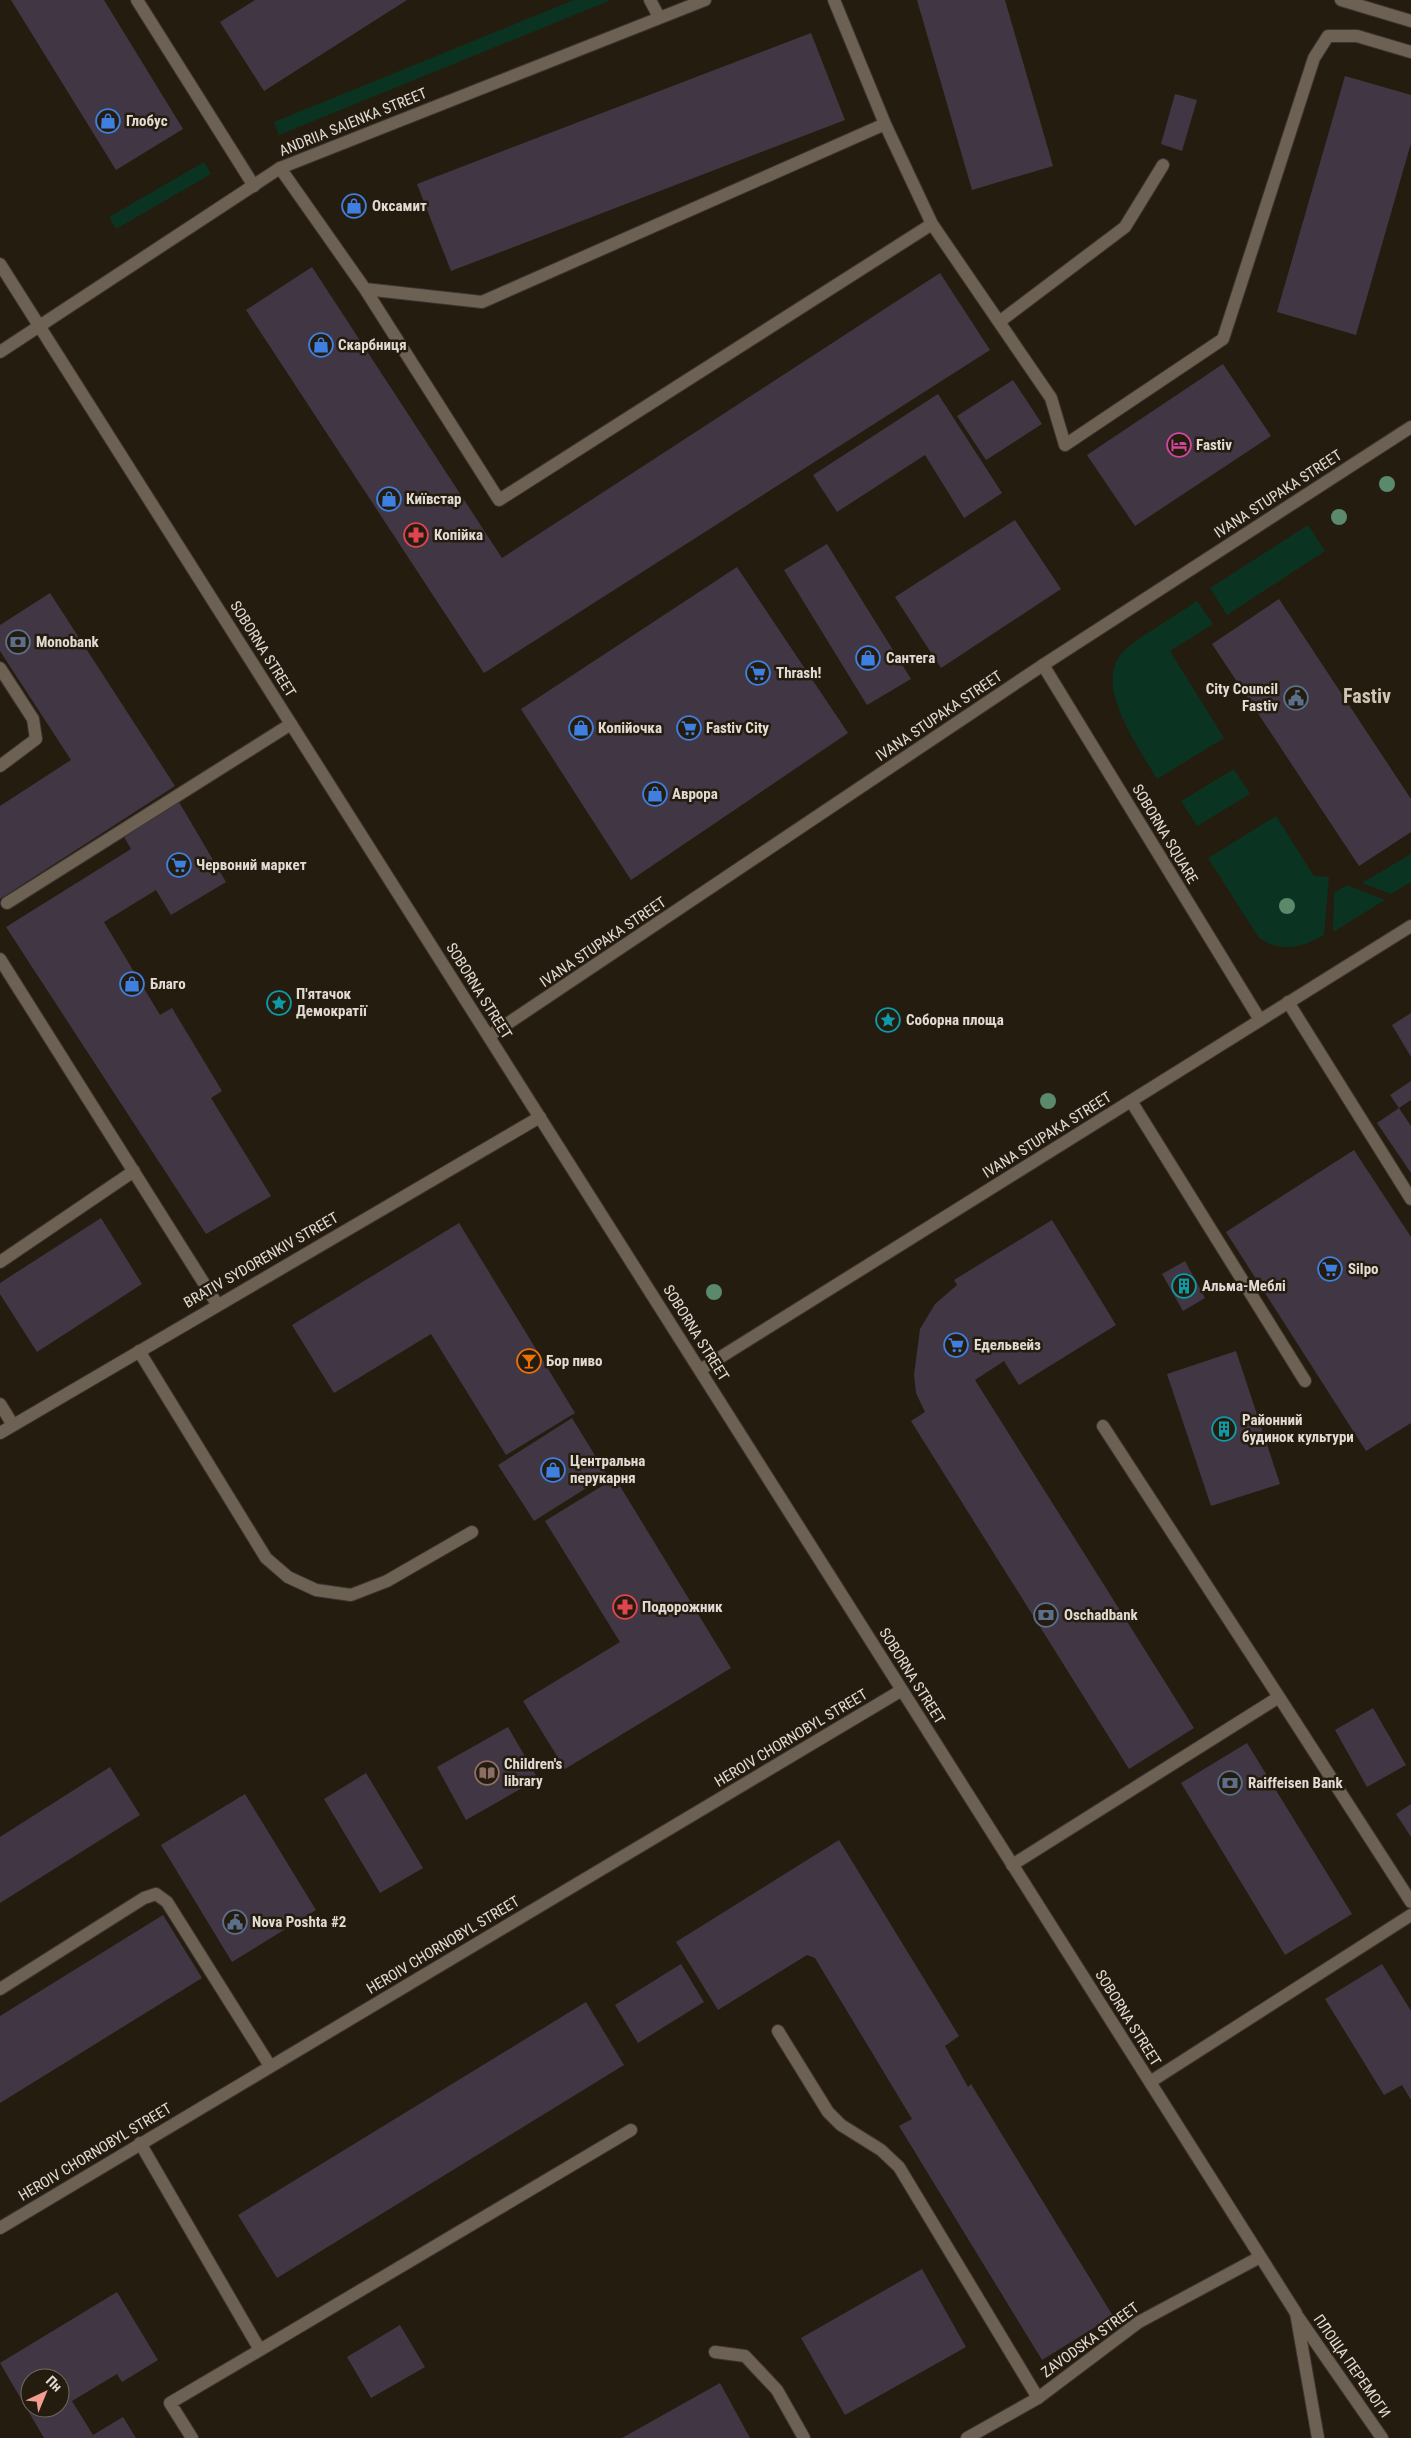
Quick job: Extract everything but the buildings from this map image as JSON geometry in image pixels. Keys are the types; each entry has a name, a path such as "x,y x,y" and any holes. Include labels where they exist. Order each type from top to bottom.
{"street":[{"path":"136,0 254,186"},
{"path":"650,0 659,17"},
{"name":"ANDRIIA SAIENKA STREET","path":"0,352 280,168 705,0"},
{"path":"834,0 885,124 932,224 1051,398 1065,445 1223,339 1314,58 1328,36 1357,36 1411,52"},
{"path":"1341,0 1411,21"},
{"path":"365,289 482,302 885,124"},
{"path":"999,322 1125,226 1163,165"},
{"path":"280,168 365,289 499,500 932,224"},
{"name":"SOBORNA STREET","path":"0,264 1296,2313 1318,2438"},
{"name":"IVANA STUPAKA STREET","path":"489,1036 1043,666 1411,428"},
{"name":"SOBORNA SQUARE","path":"1043,666 1260,1020"},
{"path":"0,668 33,719 36,739 23,751 0,766"},
{"path":"7,903 291,724"},
{"name":"IVANA STUPAKA STREET","path":"700,1370 1411,926"},
{"path":"0,959 218,1304"},
{"path":"1288,1002 1411,1199"},
{"path":"1131,1102 1305,1381"},
{"name":"BRATIV SYDORENKIV STREET","path":"0,1433 540,1117"},
{"path":"0,1262 134,1171"},
{"path":"139,1351 266,1558 288,1577 316,1590 351,1595 387,1581 472,1532"},
{"path":"0,1404 13,1425"},
{"path":"1103,1426 1411,1902"},
{"name":"HEROIV CHORNOBYL STREET","path":"0,2228 902,1690"},
{"path":"1012,1865 1279,1698"},
{"path":"0,1989 144,1898 156,1894 167,1902 270,2066"},
{"path":"1150,2082 1411,1915"},
{"path":"778,2031 828,2112 842,2125 874,2145 899,2167 1038,2398"},
{"path":"192,2438 170,2403 631,2130"},
{"path":"140,2143 260,2350"},
{"name":"ZAVODSKA STREET","path":"966,2438 1038,2398 1139,2322 1260,2257"},
{"name":"ПЛОЩА ПЕРЕМОГИ","path":"1296,2313 1382,2438"},
{"path":"715,2352 746,2356 777,2390 804,2438"}],"green space":[{"path":"574,0 611,0 279,135 274,122"},
{"path":"204,162 211,174 116,229 109,217"},
{"path":"1308,525 1325,551 1227,615 1210,588"},
{"path":"1197,601 1213,624 1170,651 1224,738 1157,779 1129,732 1121,714 1115,695 1113,677 1116,662 1127,648"},
{"path":"1234,769 1250,794 1197,826 1181,801"},
{"path":"1276,816 1314,876 1329,877 1324,935 1299,946 1276,946 1259,938 1208,858"},
{"path":"1411,854 1411,882 1391,894 1362,883"},
{"path":"1347,885 1385,900 1333,932 1334,893"}],"place":[{"name":"Глобус","path":"108,121"},
{"name":"Оксамит","path":"354,206"},
{"name":"Скарбниця","path":"321,345"},
{"name":"Fastiv","path":"1179,445"},
{"name":"Київстар","path":"389,499"},
{"name":"Копійка","path":"416,535"},
{"name":"Monobank","path":"18,642"},
{"name":"Сантега","path":"868,658"},
{"name":"Thrash!","path":"758,673"},
{"name":"City Council Fastiv","path":"1296,698"},
{"name":"Копійочка","path":"581,728"},
{"name":"Fastiv City","path":"689,728"},
{"name":"Аврора","path":"655,794"},
{"name":"Червоний маркет","path":"179,865"},
{"name":"Благо","path":"132,984"},
{"name":"П'ятачок Демократії","path":"279,1003"},
{"name":"Соборна площа","path":"888,1020"},
{"name":"Silpo","path":"1330,1269"},
{"name":"Альма-Меблі","path":"1184,1286"},
{"name":"Едельвейз","path":"956,1345"},
{"name":"Бор пиво","path":"529,1361"},
{"name":"Районний будинок культури","path":"1224,1429"},
{"name":"Центральна перукарня","path":"553,1470"},
{"name":"Подорожник","path":"625,1607"},
{"name":"Oschadbank","path":"1046,1615"},
{"name":"Children's library","path":"487,1773"},
{"name":"Raiffeisen Bank","path":"1230,1783"},
{"name":"Nova Poshta #2","path":"235,1922"}],"district":[{"name":"Fastiv","path":"1367,696"}]}
